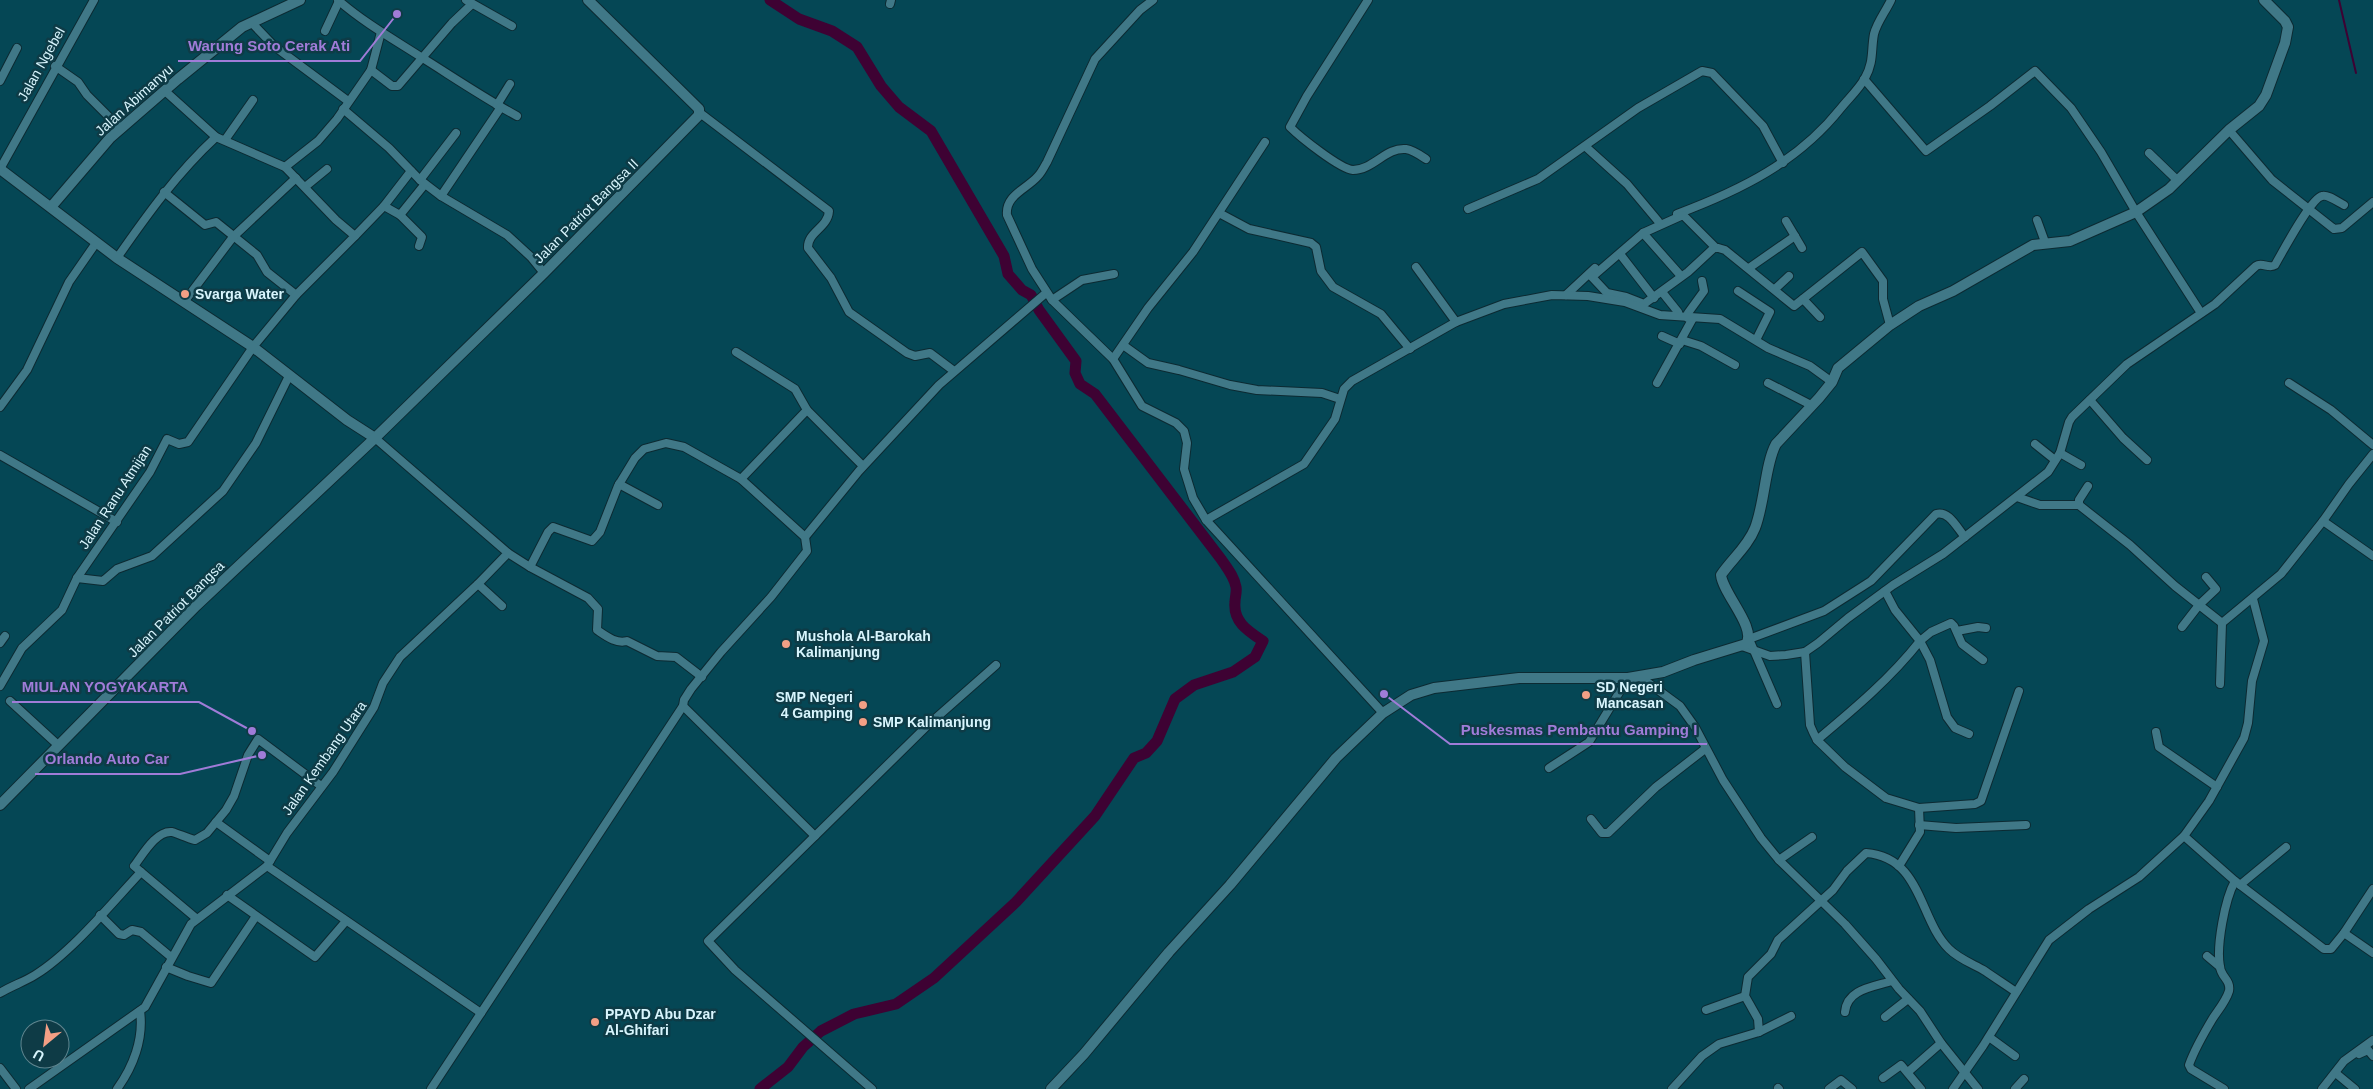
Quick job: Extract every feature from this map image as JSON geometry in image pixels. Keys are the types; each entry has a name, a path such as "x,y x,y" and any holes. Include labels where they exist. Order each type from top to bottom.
{"street":[{"name":"Jalan Ngebel","path":"94,0 55,66 0,169 96,243 253,347 347,420 375,438"},
{"name":"Jalan Abimanyu","path":"51,207 110,138 208,54 242,27 300,0"},
{"path":"325,31 339,0 356,15 382,32 517,116"},
{"path":"588,0 685,94 700,113 829,211 827,221 807,245 831,278 849,312 908,354 915,356 930,353 954,371"},
{"path":"1153,0 1140,10 1095,59 1047,162 1038,176 1008,204 1009,221 1046,293 1113,359 1142,406 1176,422 1184,431 1187,443 1184,469 1193,498 1206,520 1383,713"},
{"path":"1368,0 1307,96 1290,127 1338,166 1351,170 1366,168 1384,156 1401,149 1407,149 1426,159"},
{"path":"1566,295 1639,231 1658,221 1714,201 1783,163 1813,140 1864,79 1871,64 1876,28 1891,0"},
{"path":"2264,0 2285,21 2288,27 2285,43 2266,95 2259,106 2229,130 2169,189 2136,212 2070,241 2044,242 2033,245 1953,291 1919,306 1890,325 1838,368 1832,382 1772,452 1763,505 1755,529 1721,575 1724,585 1742,617 1746,642 1754,649 1770,656 1805,652 1886,591 1943,554 2048,472 2060,452 2069,422 2128,364 2215,304 2258,264 2269,267 2275,265 2308,209 2323,196 2344,205"},
{"path":"371,70 396,87 408,76 469,2 512,26"},
{"path":"252,23 274,46 348,101"},
{"path":"285,167 318,141 343,109 371,70 382,32"},
{"path":"0,81 17,48"},
{"path":"55,66 78,82 87,95 121,129"},
{"path":"1468,209 1538,180 1638,108 1702,71 1712,73 1763,126 1783,163"},
{"path":"1864,79 1926,151 1990,106 2035,71 2071,108 2101,152 2136,212 2201,313"},
{"path":"441,196 499,106 510,84"},
{"path":"166,91 216,136 285,167 336,220 355,236"},
{"path":"225,140 253,100"},
{"path":"343,109 389,148 422,182 441,196 507,235 544,272"},
{"name":"Jalan Patriot Bangsa II","path":"375,438 677,140 700,113"},
{"path":"2229,130 2272,180 2334,229 2338,230 2373,202"},
{"path":"400,215 456,133"},
{"path":"117,258 164,192 183,169 216,136"},
{"path":"1113,359 1148,308 1186,262 1265,142"},
{"path":"1586,147 1627,184 1658,221"},
{"path":"2149,153 2177,180"},
{"path":"305,187 327,169"},
{"path":"253,347 296,295 384,206 411,171"},
{"path":"184,302 234,237 296,178"},
{"path":"164,192 205,225 215,222 257,255 267,272 296,295"},
{"path":"384,206 400,215 422,237 419,246"},
{"path":"1219,213 1242,226 1311,243 1316,247 1321,271 1329,282 1381,314 1410,349"},
{"path":"1715,247 1662,292 1642,304 1626,297 1607,293 1592,277 1643,233 1683,215 1715,247 1725,250 1794,306 1862,252 1883,281 1883,299 1890,325"},
{"path":"2037,220 2044,242"},
{"path":"1786,221 1802,248"},
{"path":"1643,233 1681,276"},
{"path":"1749,268 1795,236"},
{"path":"0,407 27,370 70,282 96,243"},
{"path":"1620,254 1654,298"},
{"path":"1416,267 1456,322"},
{"path":"1052,300 1082,280 1114,274"},
{"path":"1775,289 1789,276"},
{"path":"1657,383 1681,342 1690,318 1688,313 1704,291 1702,281"},
{"path":"1738,291 1769,310 1770,314 1756,340"},
{"path":"1662,292 1678,312"},
{"path":"804,537 863,466 954,371 1046,293"},
{"path":"1206,520 1304,464 1335,419 1344,389 1352,381 1456,322 1504,304 1552,295 1588,296 1617,300 1660,315 1720,319 1756,340 1810,366 1832,382"},
{"path":"1802,299 1820,317"},
{"path":"1662,336 1701,346 1735,365"},
{"path":"1124,345 1148,363 1179,370 1230,386 1256,390 1322,393 1340,399"},
{"name":"Jalan Ranu Atmijan","path":"0,686 22,648 62,610 75,581 150,472 167,439 179,444 188,442 253,347"},
{"path":"736,352 795,389 807,410 863,466"},
{"path":"75,581 103,581 117,569 152,556 223,491 256,443 289,376"},
{"path":"1768,383 1811,405"},
{"path":"2289,383 2332,410 2373,445"},
{"path":"2090,400 2123,438 2147,460"},
{"path":"741,479 807,410"},
{"path":"375,438 508,553 588,598 598,609 597,630 620,642 626,641 635,644 657,656 676,657 702,677"},
{"name":"Jalan Patriot Bangsa","path":"0,805 196,606 375,438"},
{"path":"431,1089 683,706 687,695 807,551 804,537 741,479 684,447 666,442 652,445 640,453 619,484 597,538 588,541 568,531 553,527 548,532 530,567"},
{"path":"2035,444 2056,460"},
{"path":"2060,452 2081,465"},
{"path":"2222,622 2282,574 2373,454"},
{"path":"0,455 117,522"},
{"path":"619,484 658,505"},
{"path":"2079,505 2078,502 2088,486"},
{"path":"2017,497 2040,505 2079,505 2130,544 2175,586 2222,622"},
{"path":"1051,1089 1084,1054 1169,952 1230,885 1336,758 1383,713 1411,695 1434,688 1519,678 1633,677 1663,672 1824,611 1871,581 1936,514 1947,515 1964,537"},
{"path":"2323,521 2373,556"},
{"name":"Jalan Kembang Utara","path":"29,1089 140,1011 149,1002 171,957 188,928 268,864 287,833 332,772 376,704 382,683 389,670 400,657 478,584 508,553"},
{"path":"2182,627 2199,605 2216,589 2206,576"},
{"path":"478,584 502,606"},
{"path":"1886,591 1894,610 1920,641 1930,660 1947,717 1956,728 1969,734"},
{"path":"1953,1089 1989,1037 2049,940 2089,908 2139,876 2184,836 2217,786 2244,738 2248,723 2252,681 2264,641 2252,599"},
{"path":"2220,684 2222,622"},
{"path":"1817,740 1866,700 1901,665 1920,641 1931,632 1947,624 1951,623 1957,631 1962,644 1983,660"},
{"path":"1957,631 1978,627 1986,628"},
{"path":"0,643 5,636"},
{"path":"1754,649 1776,704"},
{"path":"1805,652 1810,724 1817,740 1845,767 1886,798 1919,808 1975,804 1981,801 2019,691"},
{"path":"872,1089 735,970 708,941 949,705 996,665"},
{"path":"1633,677 1680,706 1695,728 1728,789 1761,838 1779,860 1819,901 1845,924 1892,981 1920,1011 1940,1044 1978,1089"},
{"path":"1549,768 1589,742 1633,677"},
{"path":"10,701 58,745"},
{"path":"683,706 815,836"},
{"path":"2156,732 2159,747 2217,786"},
{"path":"197,919 134,866 160,835 173,833 195,840 207,833 234,796 248,755 258,739 321,786"},
{"path":"1591,819 1602,833 1608,833 1656,787 1705,749"},
{"path":"1899,866 1920,832 1919,808"},
{"path":"216,822 268,864 346,921 481,1013"},
{"path":"1919,825 1956,828 2026,825"},
{"path":"2184,836 2238,883 2324,949 2331,949 2373,889"},
{"path":"1779,860 1812,837"},
{"path":"2220,967 2225,906 2238,883 2286,847"},
{"path":"1759,1032 1758,1019 1746,996 1748,977 1772,954 1778,940 1840,883 1847,871 1866,853 1899,866 1911,880 1939,937 1949,949 2016,992"},
{"path":"0,992 42,970 100,915 141,872"},
{"path":"227,896 315,957 346,921"},
{"path":"100,915 119,934 124,935 132,930 140,931 171,957"},
{"path":"166,967 197,980 211,983 256,916"},
{"path":"2344,933 2373,953"},
{"path":"2207,956 2220,967 2228,981 2227,997 2198,1042 2189,1065 2191,1070 2224,1089"},
{"path":"1845,1012 1846,1004 1852,995 1892,981"},
{"path":"1706,1010 1746,996"},
{"path":"1884,1017 1908,999"},
{"path":"117,1089 134,1061 141,1021 140,1011"},
{"path":"1672,1089 1702,1056 1719,1044 1759,1032 1791,1016"},
{"path":"1989,1037 2015,1056"},
{"path":"2322,1089 2344,1060 2373,1040"},
{"path":"1908,1072 1940,1044"},
{"path":"2329,1089 2351,1059 2368,1050 2373,1056"},
{"path":"1883,1078 1899,1065 1908,1072 1918,1088"},
{"path":"0,1068 16,1089"},
{"path":"2338,1075 2355,1089"},
{"path":"2015,1089 2024,1079"},
{"path":"1829,1089 1841,1080 1852,1089"}],"waterway":[{"path":"760,1089 788,1067 803,1047 821,1031 854,1014 896,1004 934,978 1016,902 1095,816 1134,758 1146,753 1157,741 1175,699 1194,685 1233,672 1255,657 1263,641 1247,630 1236,615 1235,583 1221,559 1095,394 1080,384 1075,373 1076,361 1039,310 1031,295 1022,290 1008,274 1004,256 931,131 899,107 881,86 857,47 832,31 799,19 770,0"},
{"path":"2339,0 2356,73"}],"place":[{"name":"Warung Soto Cerak Ati","path":"397,14"},
{"name":"Svarga Water","path":"185,294"},
{"name":"Mushola Al-Barokah Kalimanjung","path":"786,644"},
{"name":"Puskesmas Pembantu Gamping I","path":"1384,694"},
{"name":"SD Negeri Mancasan","path":"1586,695"},
{"name":"SMP Negeri 4 Gamping","path":"863,705"},
{"name":"SMP Kalimanjung","path":"863,722"},
{"name":"MIULAN YOGYAKARTA","path":"252,731"},
{"name":"Orlando Auto Car","path":"262,755"},
{"name":"PPAYD Abu Dzar Al-Ghifari","path":"595,1022"}]}
